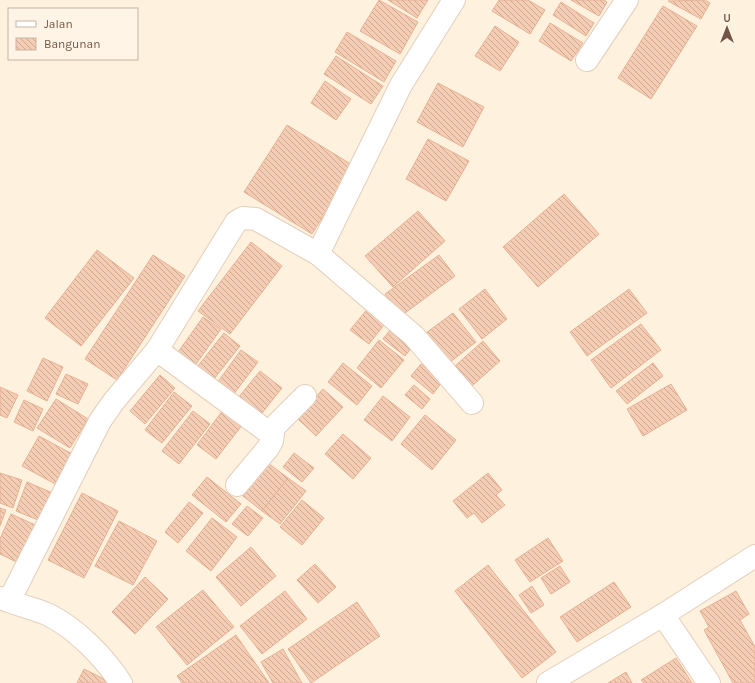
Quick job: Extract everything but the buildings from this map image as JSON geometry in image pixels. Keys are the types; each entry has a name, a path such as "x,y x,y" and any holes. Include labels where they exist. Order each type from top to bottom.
{"street":[{"path":"318,254 401,85 454,0"},
{"path":"587,60 626,0"},
{"path":"121,683 110,666 88,644 66,627 47,614 5,600 100,421 114,401 157,350 236,222 243,218 256,218 318,254 414,336 472,403"},
{"path":"157,350 272,435"},
{"path":"238,485 268,448 274,427 305,396"},
{"path":"550,683 663,615 755,556"},
{"path":"663,615 709,683"}]}
